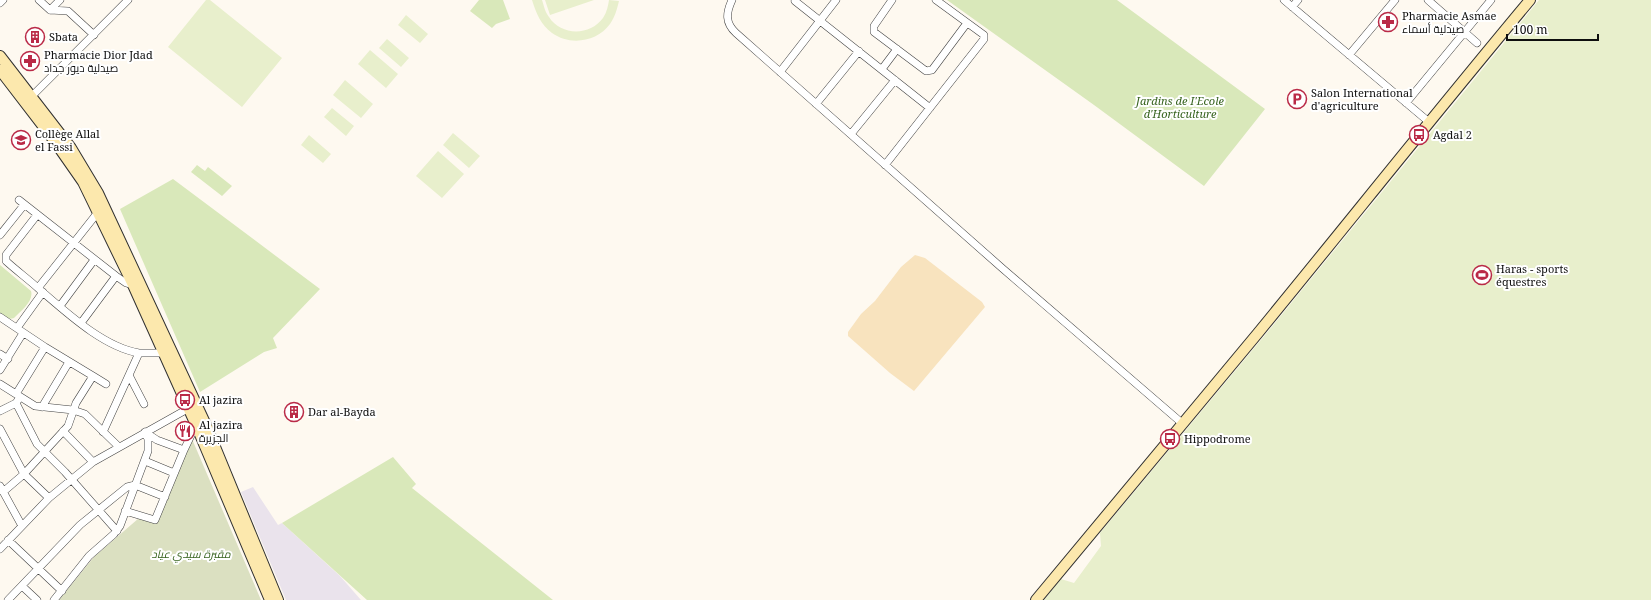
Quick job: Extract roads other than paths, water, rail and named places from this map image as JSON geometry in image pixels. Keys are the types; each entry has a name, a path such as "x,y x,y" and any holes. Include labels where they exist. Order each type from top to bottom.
{"main road":[{"path":"1036,600 1377,188 1429,122 1530,0"},
{"path":"0,56 83,182 168,353"},
{"path":"0,70 71,148 94,186 118,232 168,353 278,600"},
{"path":"192,406 196,425 270,600"}],"street":[{"path":"0,3 3,0"},
{"path":"39,0 50,10 68,11 94,35"},
{"path":"50,10 60,0"},
{"path":"28,100 128,0"},
{"path":"732,0 727,13 729,26 736,33 996,264 1182,424"},
{"path":"780,72 836,0"},
{"path":"892,0 873,29 877,34 926,71 930,71 945,54 967,23"},
{"path":"885,165 984,41 984,35 936,0"},
{"path":"1284,0 1429,122"},
{"path":"1292,7 1298,0"},
{"path":"1349,55 1395,0"},
{"path":"1428,0 1477,43"},
{"path":"1406,103 1491,0"},
{"path":"795,1 930,108"},
{"path":"882,69 897,49"},
{"path":"816,104 859,51"},
{"path":"851,134 894,80"},
{"path":"0,235 21,203 126,284 133,285"},
{"path":"17,328 40,290 73,244 95,216 99,214"},
{"path":"36,215 5,258 7,262 81,323 108,342 139,353 168,353"},
{"path":"60,306 94,260"},
{"path":"81,323 116,276"},
{"path":"0,317 45,347 106,384"},
{"path":"0,370 23,333"},
{"path":"0,411 17,398 45,347"},
{"path":"103,432 139,353"},
{"path":"0,354 8,358"},
{"path":"42,407 69,362"},
{"path":"129,375 144,404"},
{"path":"22,526 2,489 24,474 43,451 68,426 76,403 93,376"},
{"path":"0,384 17,398 29,403 42,407 73,410 85,414 119,447"},
{"path":"17,398 37,444 117,531"},
{"path":"0,549 49,498 93,462 192,406"},
{"path":"125,511 155,520 196,425"},
{"path":"0,428 24,474 49,498"},
{"path":"63,431 93,462"},
{"path":"146,432 157,440 184,450"},
{"path":"54,600 89,556 117,531 145,461 148,445 146,432"},
{"path":"145,461 174,473"},
{"path":"8,600 76,528 130,485 135,484 165,497"},
{"path":"120,492 129,500"},
{"path":"8,540 62,591"},
{"path":"22,586 37,600"}],"place":[{"name":"Pharmacie Asmae صيدلية أسماء","path":"1388,22"},
{"name":"Sbata","path":"35,37"},
{"name":"Pharmacie Dior Jdad صيدلية ديور جداد","path":"30,61"},
{"name":"Salon International d'agriculture","path":"1297,99"},
{"name":"Agdal 2","path":"1419,135"},
{"name":"Collège Allal el Fassi","path":"21,140"},
{"name":"Haras - sports équestres","path":"1482,275"},
{"name":"Al jazira","path":"185,400"},
{"name":"Dar al-Bayda","path":"294,412"},
{"name":"Al jazira الجزيرة","path":"185,431"},
{"name":"Hippodrome","path":"1170,439"}],"park label":[{"name":"Jardins de I'Ecole d'Horticulture","path":"1180,107"},
{"name":"مقبرة سيدي عياد","path":"191,554"}]}
